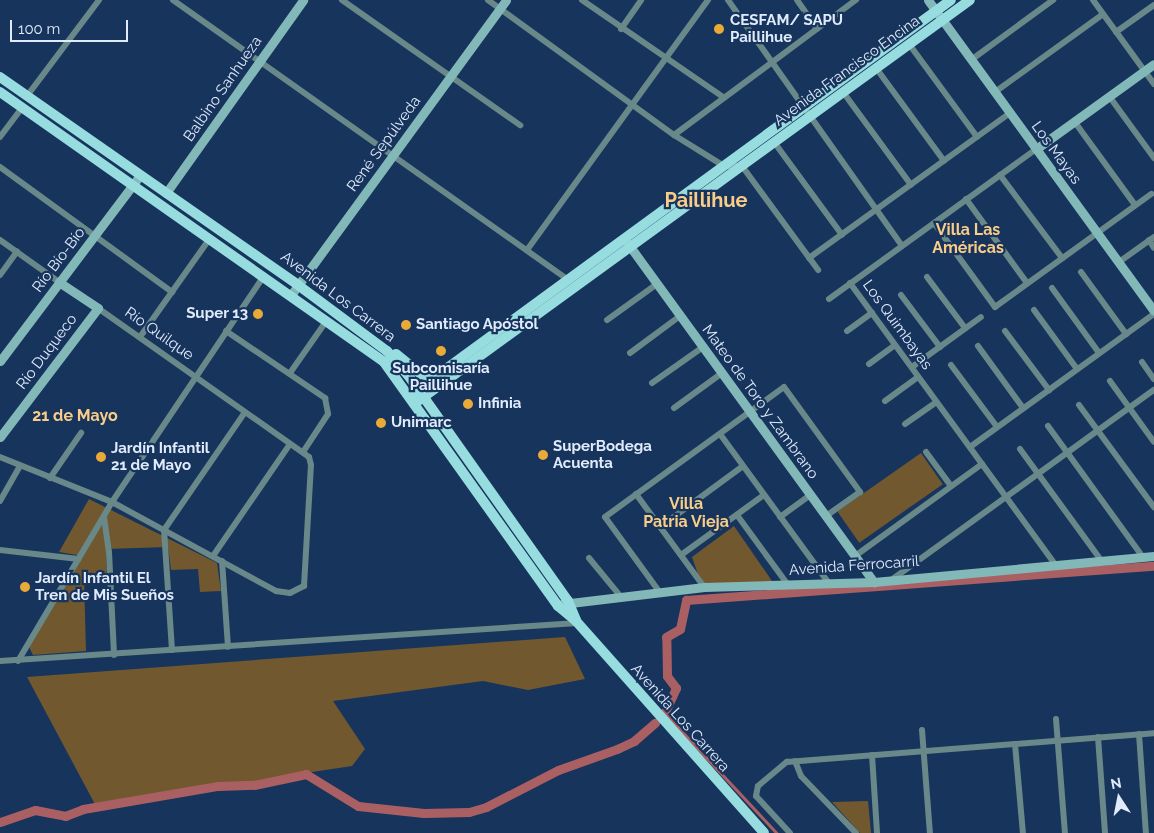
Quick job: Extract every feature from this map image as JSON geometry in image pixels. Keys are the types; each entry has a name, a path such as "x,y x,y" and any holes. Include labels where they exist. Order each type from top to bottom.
{"main road":[{"name":"Avenida Francisco Encina","path":"627,243 742,166 774,142 806,113 951,0"},
{"name":"Avenida Francisco Encina","path":"417,396 627,243 724,166 806,113 844,92 970,0"},
{"name":"Avenida Los Carrera","path":"0,77 298,285 375,341 398,363 417,396 518,550 558,606 577,622 764,833"},
{"name":"Avenida Los Carrera","path":"0,92 375,354 417,396 568,601 577,622"},
{"name":"Avenida Francisco Encina","path":"417,396 435,377 573,283"},
{"path":"375,341 421,374 435,377"},
{"path":"518,550 527,544"}],"street":[{"path":"27,96 99,0"},
{"path":"173,0 394,154 573,283"},
{"name":"Balbino Sanhueza","path":"166,193 303,0"},
{"path":"342,0 520,125"},
{"path":"488,0 635,104 674,135 724,166 742,166 818,270"},
{"name":"René Sepúlveda","path":"291,295 506,0"},
{"path":"582,0 621,29 668,58 723,97"},
{"path":"621,29 641,0"},
{"path":"528,250 635,104 708,0"},
{"path":"728,0 806,113 902,246"},
{"path":"797,0 817,29"},
{"path":"674,135 856,0"},
{"name":"Los Mayas","path":"928,0 1154,312"},
{"path":"971,60 1053,0"},
{"path":"1093,0 1154,84"},
{"path":"1116,32 1153,6 1147,0"},
{"path":"995,92 1103,14"},
{"path":"910,44 977,137"},
{"name":"Los Quimbayas","path":"1055,564 850,284 1154,64"},
{"path":"876,68 944,161"},
{"path":"844,92 911,185"},
{"path":"1109,96 1154,158"},
{"path":"0,137 22,108"},
{"path":"809,258 1010,113"},
{"path":"1074,121 1136,205"},
{"path":"774,142 842,235"},
{"path":"0,167 172,292"},
{"name":"Río Bío-Bío","path":"0,362 140,175"},
{"path":"1000,175 1062,258"},
{"path":"934,223 994,307 1151,194"},
{"path":"966,199 1027,283"},
{"path":"140,337 210,238"},
{"path":"1119,262 1151,238 1154,248"},
{"name":"Río Quilque","path":"0,240 303,452"},
{"name":"Mateo de Toro y Zambrano","path":"627,243 874,582"},
{"path":"0,275 17,252"},
{"path":"1081,272 1126,334"},
{"path":"18,661 112,502 264,276"},
{"path":"927,277 965,328"},
{"path":"607,320 657,284"},
{"path":"829,299 850,284"},
{"path":"1052,288 1099,353"},
{"path":"901,295 940,347"},
{"name":"Río Duqueco","path":"0,437 98,308"},
{"path":"1034,310 1077,369"},
{"path":"970,447 1154,312"},
{"path":"847,331 872,313"},
{"path":"630,352 680,316"},
{"path":"912,367 981,317"},
{"path":"290,373 327,320"},
{"path":"1005,330 1048,390"},
{"path":"0,457 112,502 276,591 290,593 304,586 306,579 311,465 303,452 328,414 325,398 226,331"},
{"path":"869,364 895,345"},
{"path":"652,383 703,346"},
{"path":"978,346 1023,408"},
{"path":"1142,362 1154,379"},
{"path":"951,365 997,427"},
{"path":"674,408 722,373"},
{"path":"886,401 918,377"},
{"path":"1110,382 1154,442"},
{"path":"662,594 605,516 784,387 860,492 826,516"},
{"path":"894,578 1154,390"},
{"path":"906,424 936,402"},
{"path":"1079,405 1154,507"},
{"path":"172,650 164,530 245,412"},
{"path":"1048,426 1067,453 1151,556"},
{"path":"50,478 81,433"},
{"path":"720,434 828,582"},
{"path":"213,556 290,444"},
{"path":"1020,449 1101,560"},
{"path":"926,452 951,486"},
{"path":"855,556 982,464"},
{"path":"0,501 20,466"},
{"path":"660,527 743,466"},
{"path":"636,494 704,587"},
{"path":"780,517 810,494"},
{"path":"681,555 764,495"},
{"path":"737,515 788,585"},
{"path":"104,517 109,552 114,655"},
{"path":"0,550 78,559"},
{"name":"Avenida Ferrocarril","path":"558,606 568,601 662,594 704,587 874,582 894,578 1151,556"},
{"path":"589,558 621,598"},
{"path":"222,561 228,647"},
{"path":"0,661 114,655 577,622"},
{"path":"1056,719 1064,833"},
{"path":"922,730 930,833"},
{"path":"790,833 756,796 758,786 787,762 1154,733"},
{"path":"1139,734 1146,833"},
{"path":"1098,737 1105,833"},
{"path":"1015,744 1023,833"},
{"path":"872,755 876,833"},
{"path":"795,761 801,776 856,833"}],"shaded area":[{"path":"921,453 943,484 859,543 837,512"},
{"path":"89,499 217,563 221,591 200,592 198,569 171,570 168,547 106,549 107,575 84,575 86,651 33,655 29,647 83,556 59,552"},
{"path":"734,526 772,581 702,586 692,557"},
{"path":"565,637 585,679 528,690 483,681 333,701 365,749 352,766 292,775 254,785 218,786 97,808 27,677"},
{"path":"868,801 871,833 860,833 832,802"}],"waterway":[{"path":"663,716 676,688 667,676 666,637 680,629 686,600 1154,566"},
{"path":"665,713 777,833"},
{"path":"0,822 35,810 65,816 83,809 218,786 254,785 306,774 358,806 424,813 469,812 486,807 558,770 634,741 655,723"}],"place":[{"name":"CESFAM/ SAPU Paillihue","path":"719,29"},
{"name":"Super 13","path":"258,314"},
{"name":"Santiago Apóstol","path":"406,325"},
{"name":"Subcomisaría Paillihue","path":"441,351"},
{"name":"Infinia","path":"468,404"},
{"name":"Unimarc","path":"381,423"},
{"name":"SuperBodega Acuenta","path":"543,455"},
{"name":"Jardín Infantil 21 de Mayo","path":"101,457"},
{"name":"Jardín Infantil El Tren de Mis Sueños","path":"25,587"}],"district":[{"name":"Paillihue","path":"706,200"},
{"name":"Villa Las Américas","path":"968,239"},
{"name":"21 de Mayo","path":"75,416"},
{"name":"Villa Patria Vieja","path":"686,513"}]}
